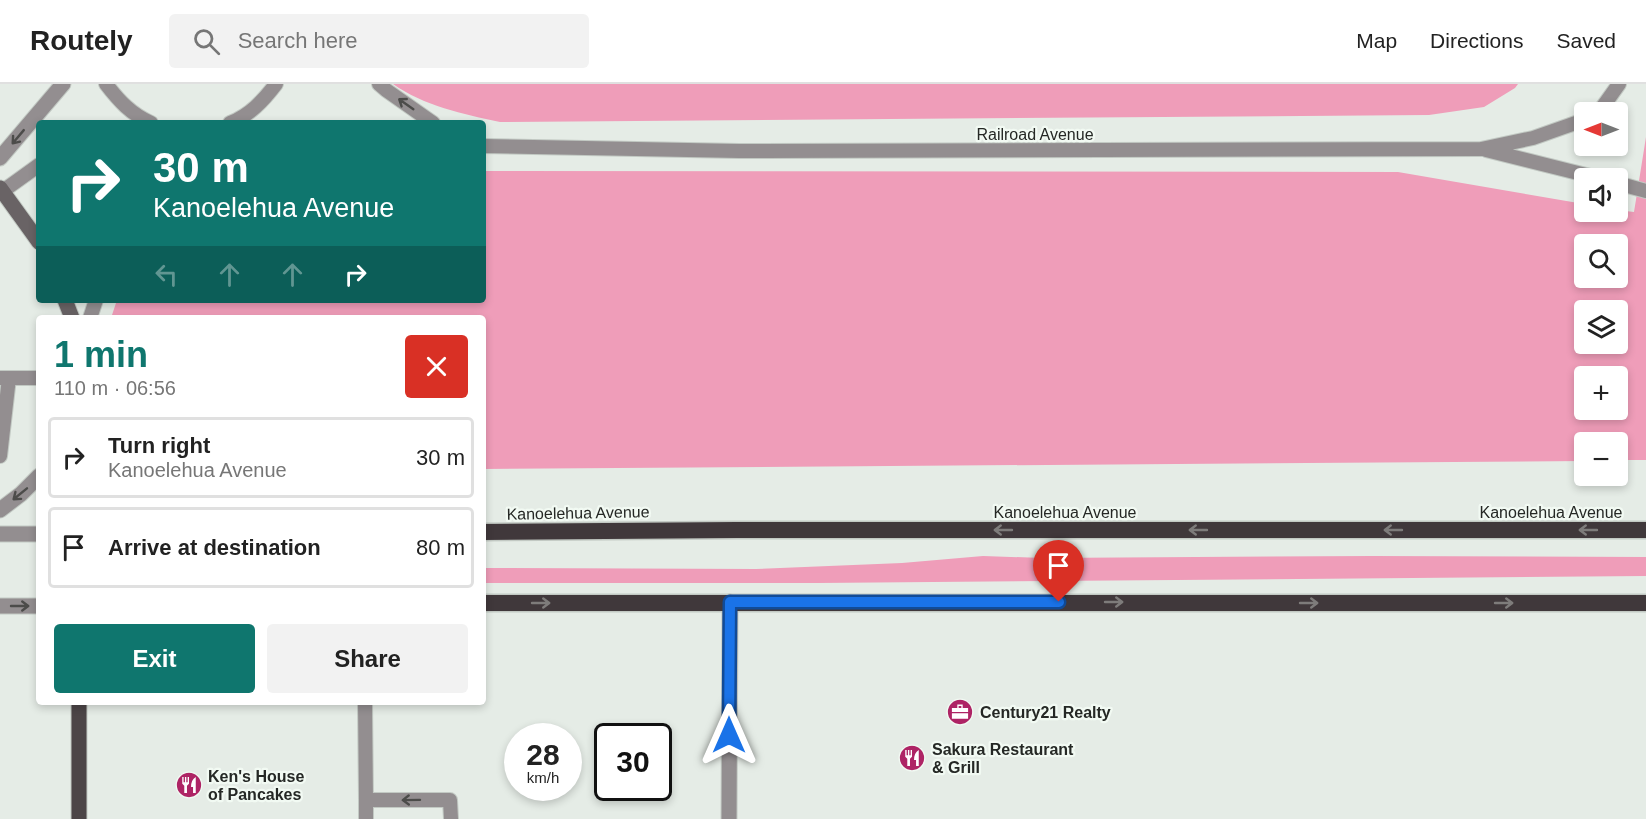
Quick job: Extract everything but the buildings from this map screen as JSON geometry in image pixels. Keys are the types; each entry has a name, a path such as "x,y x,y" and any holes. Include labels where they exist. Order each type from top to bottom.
{"highway":[{"name":"Kanoelehua Avenue","path":"486,532 1646,530"},
{"path":"486,603 1646,603"}],"main road":[{"path":"1,191 36,238"},
{"path":"79,705 79,819"}],"street":[{"path":"0,158 63,84"},
{"path":"0,510 36,479"},
{"path":"0,534 36,534"},
{"path":"729,819 730,602"},
{"path":"0,606 36,606"}],"lane":[{"path":"106,84 119,101 144,120"},
{"path":"237,120 262,102 276,84"},
{"path":"379,84 429,120"},
{"path":"1606,102 1619,84"},
{"name":"Railroad Avenue","path":"486,146 739,151 1481,148 1533,138 1574,124"},
{"path":"1481,148 1574,172"},
{"path":"1,191 36,167"},
{"path":"1628,186 1646,191"},
{"path":"0,456 4,378 36,378"},
{"path":"365,705 366,819"},
{"path":"366,800 450,800 451,819"}],"shaded area":[{"path":"393,84 1518,84 1484,107 1429,115 500,122 431,104"},
{"path":"1646,137 1646,460 1628,460 1628,432 1574,432 1574,461 486,469 486,315 112,315 116,303 486,303 486,171 1398,172 1574,202 1574,222 1628,222 1628,211 1634,212"},
{"path":"983,556 1043,558 1646,557 1646,576 818,583 486,583 486,568 756,569 902,563"}],"place":[{"name":"Century21 Realty","path":"960,712"},
{"name":"Sakura Restaurant & Grill","path":"912,758"},
{"name":"Ken's House of Pancakes","path":"189,785"}],"route":[{"path":"729,735 730,602 1059,602"}]}
